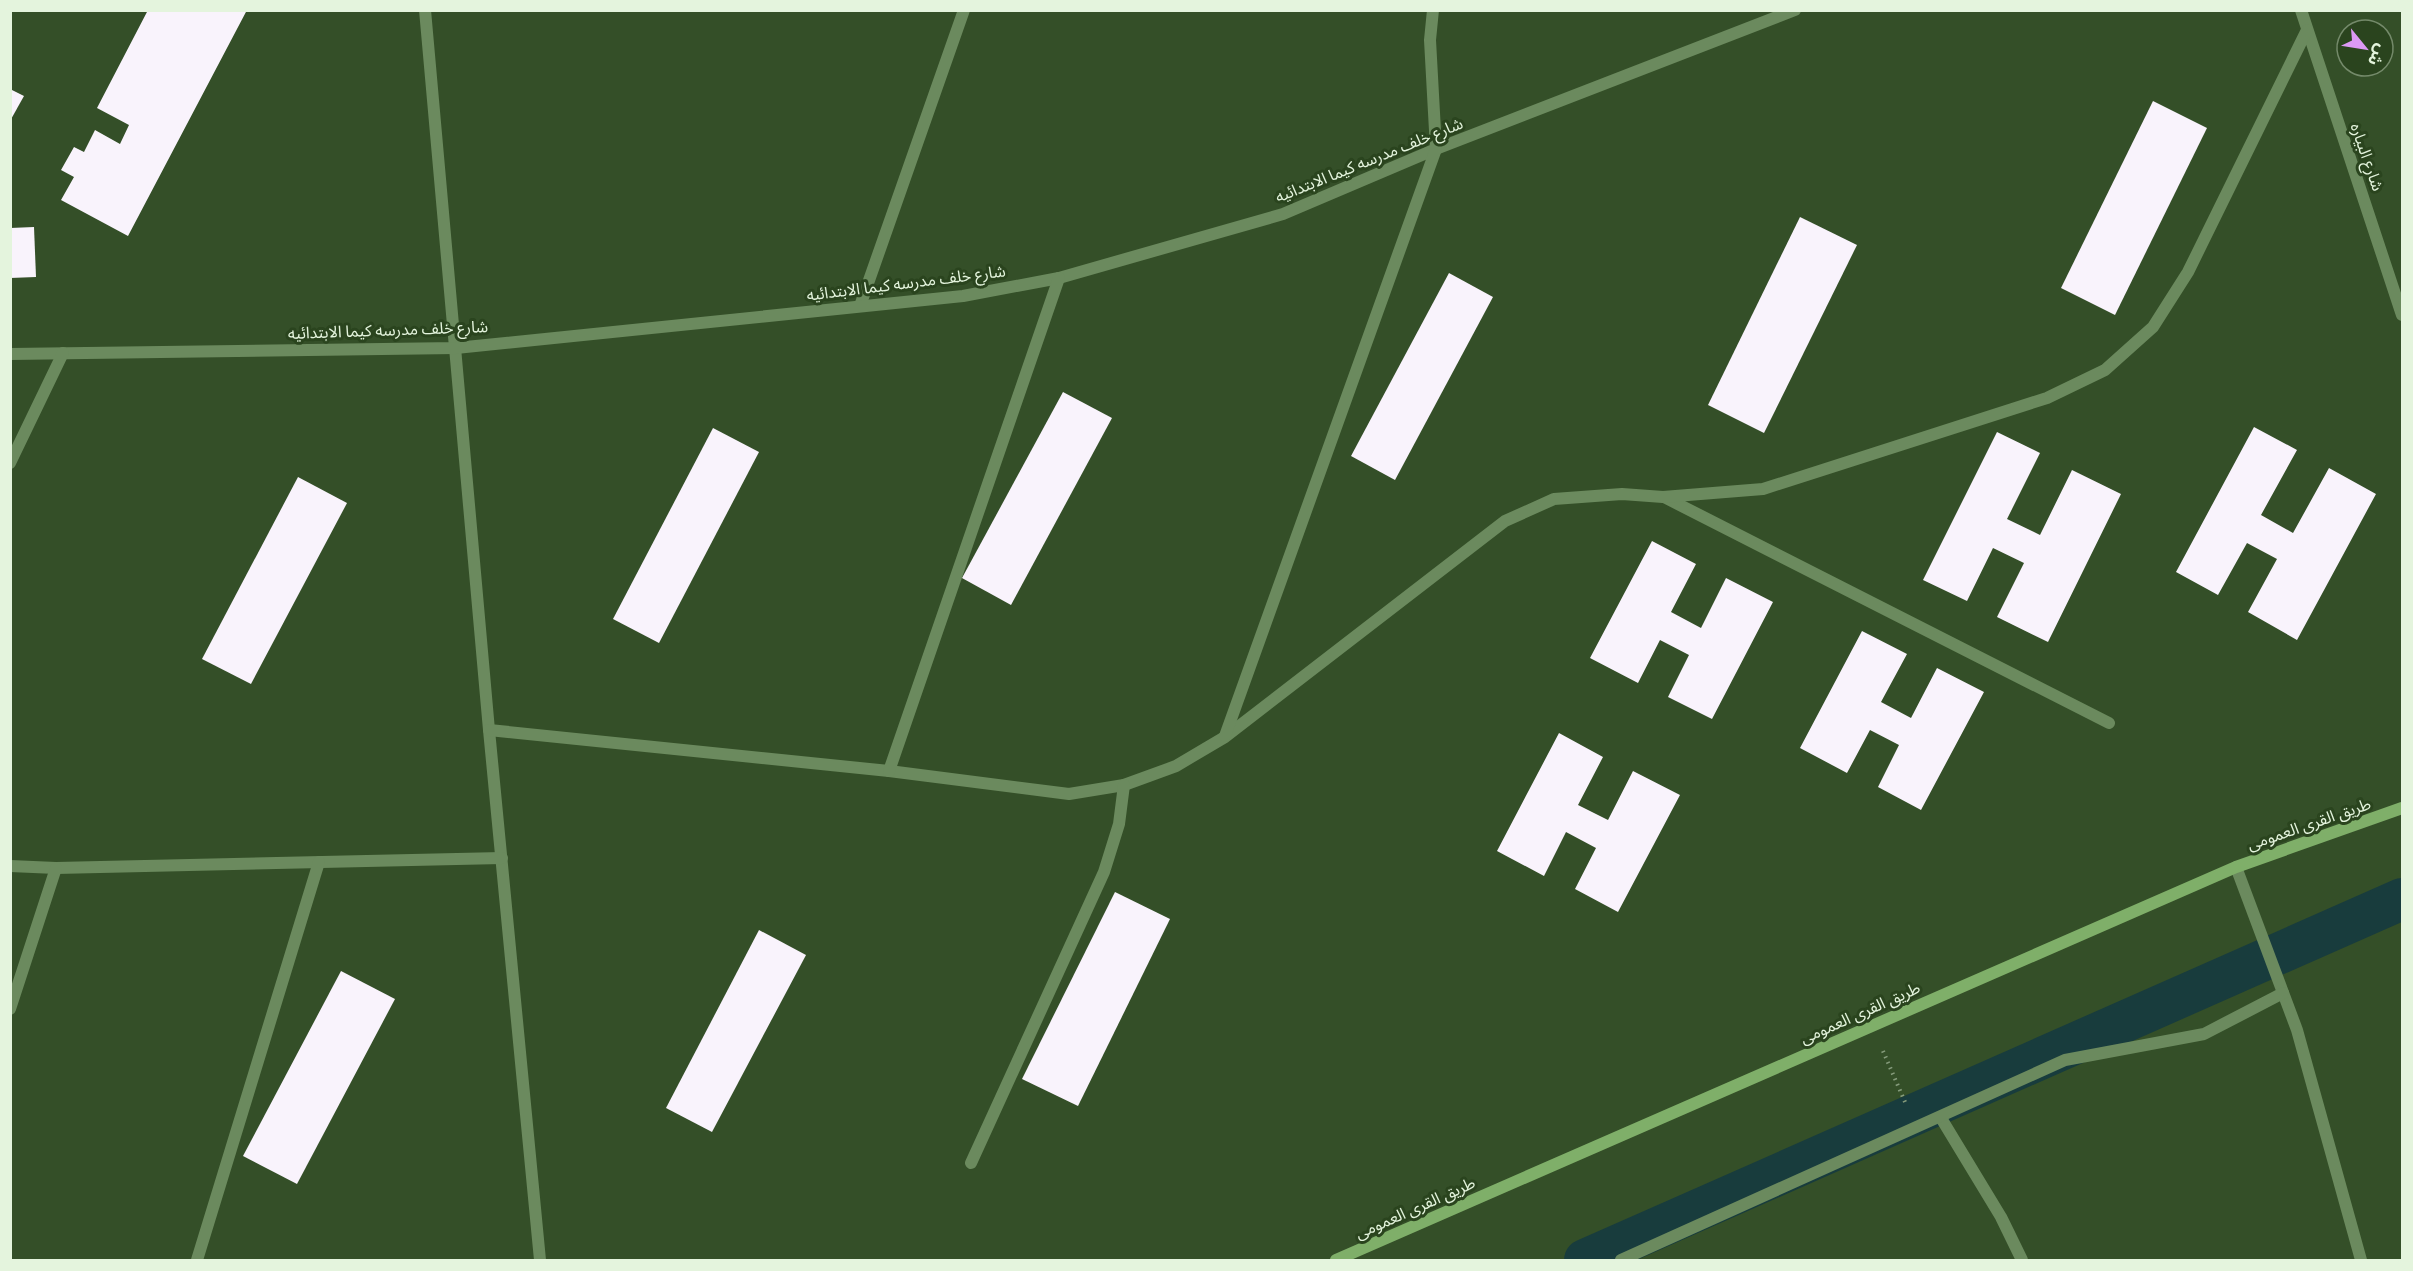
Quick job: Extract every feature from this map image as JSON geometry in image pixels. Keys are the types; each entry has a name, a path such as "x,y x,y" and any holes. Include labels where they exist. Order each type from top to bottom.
{"street":[{"path":"425,10 489,730 540,1260"},
{"path":"860,306 964,10"},
{"path":"1225,737 1436,149 1430,40 1433,10"},
{"name":"شارع خلف مدرسه كيما الابتدائيه","path":"10,354 456,348 963,296 1059,278 1283,214 1436,149 1795,10"},
{"name":"شارع البياره","path":"2301,10 2403,315"},
{"path":"489,730 889,771 1069,794 1124,785 1176,766 1225,737 1505,521 1554,499 1622,495 1663,497 1763,489 2047,398 2105,370 2153,327 2188,272 2307,30"},
{"path":"889,771 1059,278"},
{"path":"10,463 63,353"},
{"path":"1663,497 2109,723"},
{"path":"971,1163 1104,872 1119,824 1124,785"},
{"name":"طريق القرى العمومى","path":"1336,1260 2236,867 2403,808"},
{"path":"10,866 56,868 502,858"},
{"path":"197,1260 319,862"},
{"path":"2236,867 2276,980 2283,993 2329,1138 2361,1260"},
{"path":"10,1009 56,868"},
{"path":"1621,1260 1941,1118 2065,1060 2204,1034 2283,993"},
{"path":"1941,1118 2001,1217 2022,1260"}],"path":[{"path":"1872,1026 1903,1097"}],"building":[{"path":"148,10 247,10 128,236 61,200 74,177 61,170 74,147 84,152 95,130 120,144 129,125 97,108"},
{"path":"10,89 24,96 10,121"},
{"path":"2153,101 2207,128 2115,315 2061,288"},
{"path":"1800,217 1857,245 1764,433 1708,405"},
{"path":"34,227 36,277 10,278 10,228"},
{"path":"1449,273 1493,297 1395,480 1351,456"},
{"path":"1063,392 1112,418 1011,605 962,578"},
{"path":"2254,427 2297,450 2261,515 2293,533 2329,468 2376,494 2297,640 2248,612 2277,559 2247,543 2218,595 2176,572"},
{"path":"713,428 759,452 659,643 613,619"},
{"path":"1997,432 2040,453 2007,519 2040,535 2072,470 2121,494 2048,642 1997,617 2024,563 1993,548 1967,601 1923,580"},
{"path":"298,477 347,503 251,684 202,659"},
{"path":"1652,541 1696,564 1671,612 1701,628 1726,578 1773,602 1712,719 1668,697 1689,655 1660,640 1638,683 1590,658"},
{"path":"1862,631 1907,654 1881,702 1911,718 1937,668 1984,692 1921,810 1878,787 1899,745 1870,730 1847,773 1800,748"},
{"path":"1559,733 1603,757 1578,805 1608,820 1633,771 1680,795 1618,912 1575,889 1596,848 1566,832 1544,876 1497,851"},
{"path":"1115,892 1170,919 1078,1106 1022,1079"},
{"path":"759,930 806,955 712,1132 666,1108"},
{"path":"341,971 395,999 297,1184 243,1156"}],"waterway":[{"path":"1585,1260 2402,899"}]}
